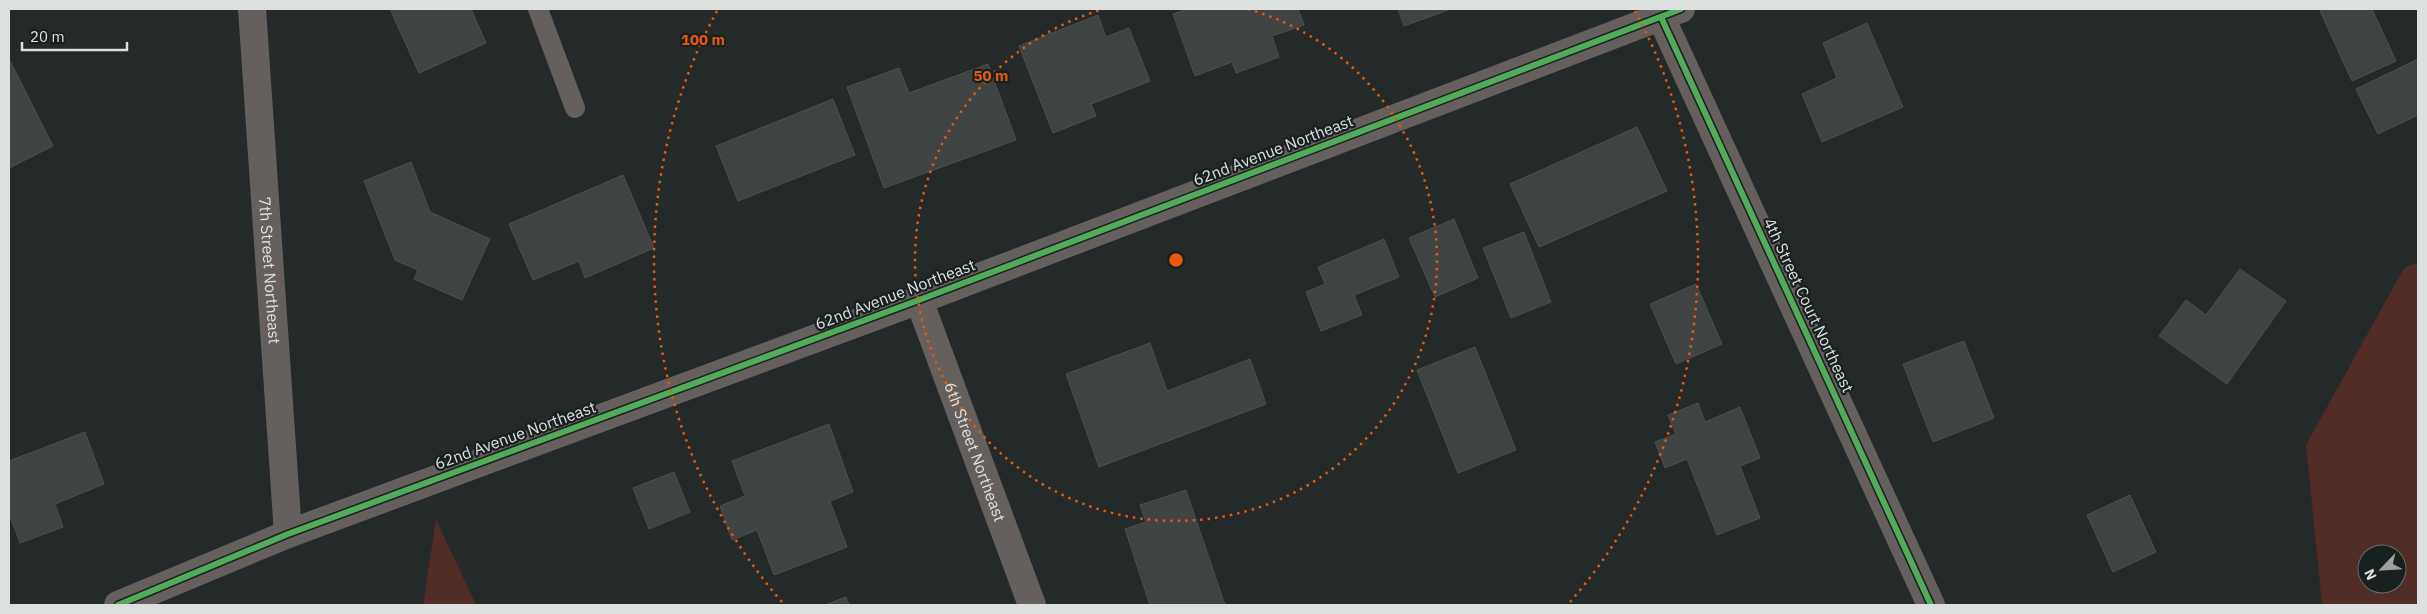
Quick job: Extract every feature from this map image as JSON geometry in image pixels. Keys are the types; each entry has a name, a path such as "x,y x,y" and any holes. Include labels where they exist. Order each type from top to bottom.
{"street":[{"name":"7th Street Northeast","path":"252,9 288,534"},
{"name":"62nd Avenue Northeast","path":"118,605 288,534 919,300 1671,13"},
{"name":"4th Street Court Northeast","path":"1671,13 1931,605"},
{"name":"6th Street Northeast","path":"919,300 1032,605"}],"lane":[{"path":"538,9 575,108"}],"shaded area":[{"path":"2418,262 2418,605 2322,605 2306,445 2404,268"},
{"path":"436,519 476,605 423,605"}],"building":[{"path":"390,9 471,9 486,43 419,73"},
{"path":"1188,9 1298,9 1304,25 1272,36 1279,57 1236,73 1232,62 1195,76 1173,14"},
{"path":"1398,9 1451,9 1404,26"},
{"path":"2325,9 2372,9 2396,61 2352,81 2320,11"},
{"path":"1098,15 1106,37 1129,28 1150,81 1091,104 1096,116 1053,133 1019,46"},
{"path":"1867,23 1903,107 1822,142 1802,94 1837,78 1823,43"},
{"path":"9,59 53,146 9,168"},
{"path":"2418,59 2418,115 2378,134 2356,89"},
{"path":"988,64 1016,140 884,188 847,87 899,68 909,93"},
{"path":"833,99 855,155 738,201 716,146"},
{"path":"1637,127 1667,191 1539,247 1510,184"},
{"path":"411,162 430,212 490,239 462,300 414,279 418,270 395,260 364,181"},
{"path":"623,175 654,248 585,278 579,261 533,280 509,224"},
{"path":"1454,219 1478,278 1435,297 1409,238"},
{"path":"1524,232 1551,302 1511,318 1483,248"},
{"path":"1384,239 1399,277 1354,295 1362,315 1321,331 1306,292 1325,284 1318,267"},
{"path":"2240,269 2286,301 2227,384 2159,336 2186,300 2206,315"},
{"path":"1696,284 1722,344 1676,364 1650,304"},
{"path":"1964,341 1994,418 1933,442 1903,364"},
{"path":"1150,343 1167,391 1250,359 1266,404 1099,467 1066,374"},
{"path":"1475,347 1516,450 1458,473 1417,370"},
{"path":"1698,403 1705,422 1740,407 1760,458 1740,466 1760,518 1717,535 1687,459 1665,468 1655,442 1676,434 1668,415"},
{"path":"829,424 853,492 830,501 847,547 774,575 757,530 732,540 720,506 745,496 732,461"},
{"path":"85,432 104,484 55,504 63,527 20,543 9,513 9,461"},
{"path":"674,472 690,512 649,529 633,488"},
{"path":"1186,490 1225,605 1150,605 1125,529 1146,522 1140,505"},
{"path":"2130,495 2156,552 2113,572 2087,515"},
{"path":"846,597 849,605 825,605"}],"cycle path":[{"path":"118,605 288,534 919,300 1681,9"},
{"path":"1661,17 1931,605"}]}
